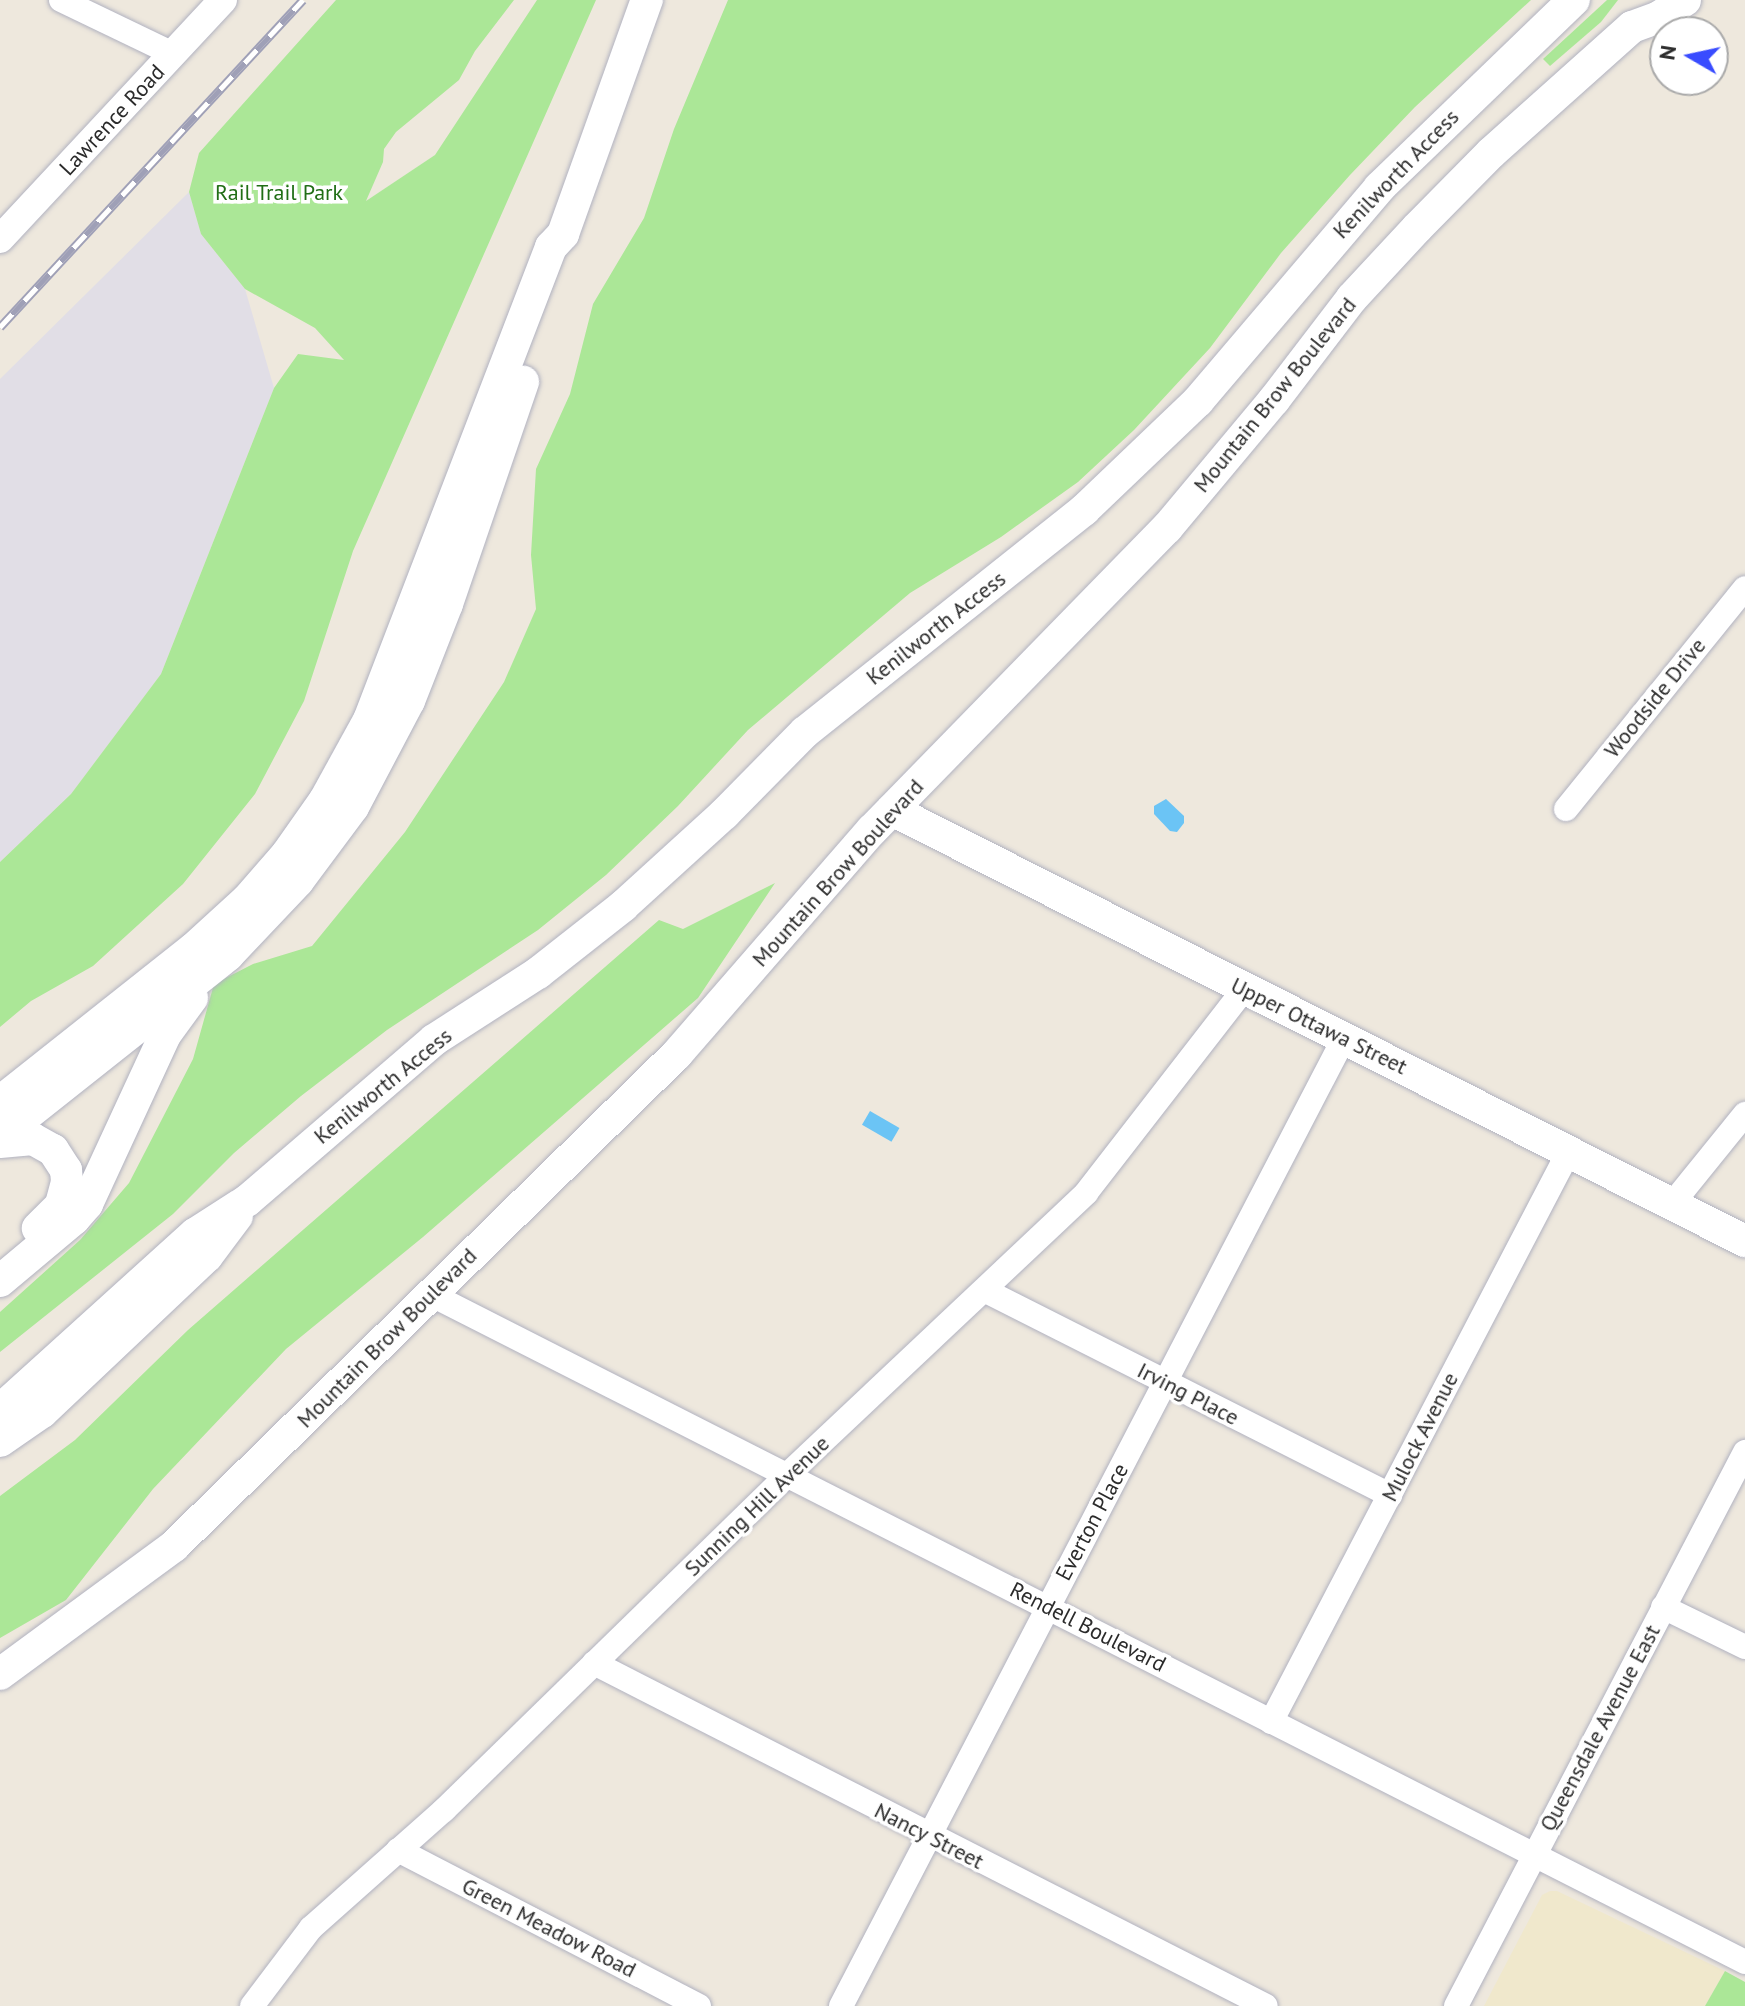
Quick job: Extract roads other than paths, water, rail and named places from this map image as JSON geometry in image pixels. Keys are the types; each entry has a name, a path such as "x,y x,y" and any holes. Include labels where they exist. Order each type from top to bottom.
{"main road":[{"path":"0,1102 214,930 287,854 325,800 369,720 551,247 563,234 647,0"},
{"name":"Kenilworth Access","path":"0,1410 195,1234 248,1200 434,1040 538,973 623,906 724,814 805,732 1084,510 1198,401 1379,188 1574,0"},
{"name":"Mountain Brow Boulevard","path":"0,1674 174,1546 677,1054 892,810 1167,528 1274,400 1352,298 1417,228 1637,14 1659,17 1685,0"},
{"path":"0,1281 74,1219 87,1204 175,1017 298,881 353,807 409,701 488,492 565,250 563,234"},
{"name":"Upper Ottawa Street","path":"892,810 1745,1241"},
{"path":"0,1139 228,955"},
{"path":"0,1139 24,1138 45,1145 60,1158 67,1182 61,1205 0,1258"},
{"name":"Kenilworth Access","path":"0,1441 42,1412 207,1256 248,1200"},
{"path":"0,1448 42,1412"}],"street":[{"path":"61,0 173,54"},
{"name":"Lawrence Road","path":"0,239 223,0"},
{"name":"Woodside Drive","path":"1566,809 1745,588"},
{"name":"Sunning Hill Avenue","path":"252,2006 311,1928 398,1850 787,1475 986,1291 1086,1193 1244,989"},
{"name":"Everton Place","path":"841,2006 1344,1038"},
{"path":"1672,1204 1745,1114"},
{"name":"Mulock Avenue","path":"1271,1722 1569,1151"},
{"name":"Irving Place","path":"986,1291 1390,1495"},
{"name":"Rendell Boulevard","path":"430,1294 1745,1962"},
{"name":"Queensdale Avenue East","path":"1456,2006 1745,1452"},
{"path":"1663,1607 1745,1647"},
{"name":"Nancy Street","path":"594,1663 1266,2006"},
{"name":"Green Meadow Road","path":"398,1850 699,2006"}],"water":[{"path":"1166,799 1184,816 1184,823 1177,832 1170,831 1154,814 1154,806"},
{"path":"870,1111 899,1128 891,1142 862,1125"}],"railway":[{"path":"0,327 303,0"}],"park label":[{"name":"Rail Trail Park","path":"279,193"}]}
